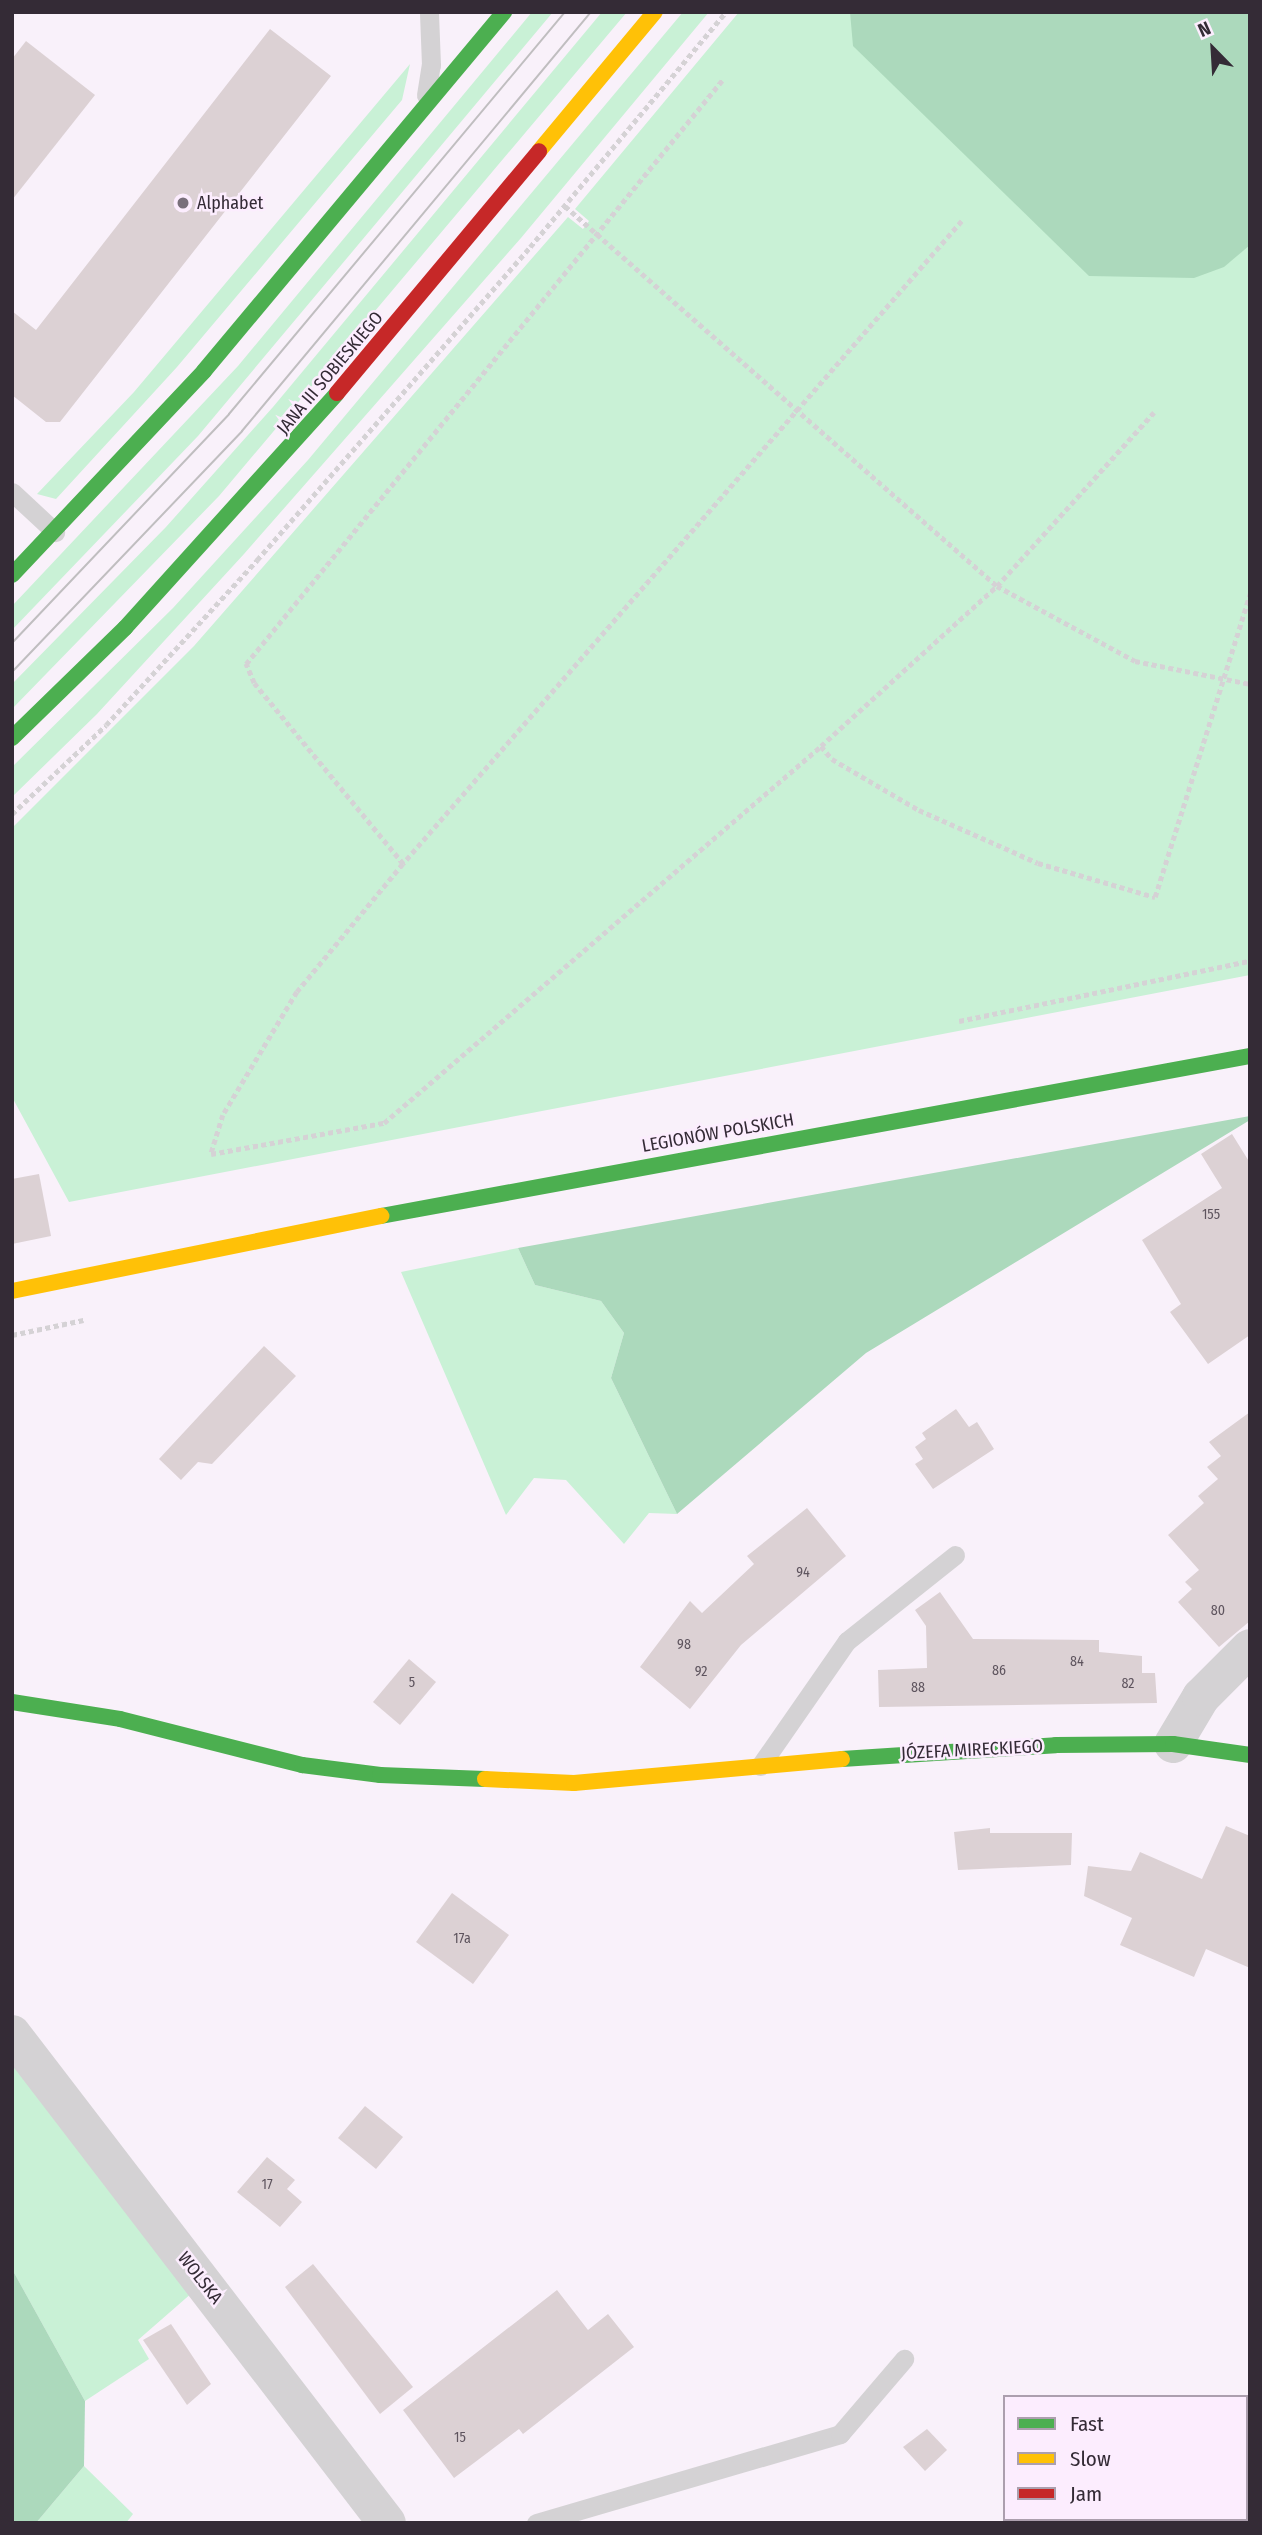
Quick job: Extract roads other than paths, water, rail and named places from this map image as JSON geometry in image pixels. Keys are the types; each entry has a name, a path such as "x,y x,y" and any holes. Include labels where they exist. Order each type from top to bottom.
{"street":[{"path":"12,575 196,380 504,12"},
{"name":"JANA III SOBIESKIEGO","path":"12,738 173,579 276,465 655,12"},
{"name":"LEGIONÓW POLSKICH","path":"12,1291 193,1251 1250,1056"},
{"path":"1250,1648 1200,1697 1174,1744 1250,1755"},
{"name":"JÓZEFA MIRECKIEGO","path":"12,1702 120,1719 302,1765 380,1775 574,1783 907,1753 1174,1744"},
{"name":"WOLSKA","path":"12,2034 387,2523"}],"lane":[{"path":"417,116 429,84 429,12"},
{"path":"12,492 55,532"},
{"path":"760,1767 847,1641 955,1555"},
{"path":"536,2523 840,2434 904,2359"}],"tram line":[{"path":"12,643 229,414 565,12"},
{"path":"12,672 242,431 591,12"}],"place":[{"name":"Alphabet","path":"183,203"}]}
